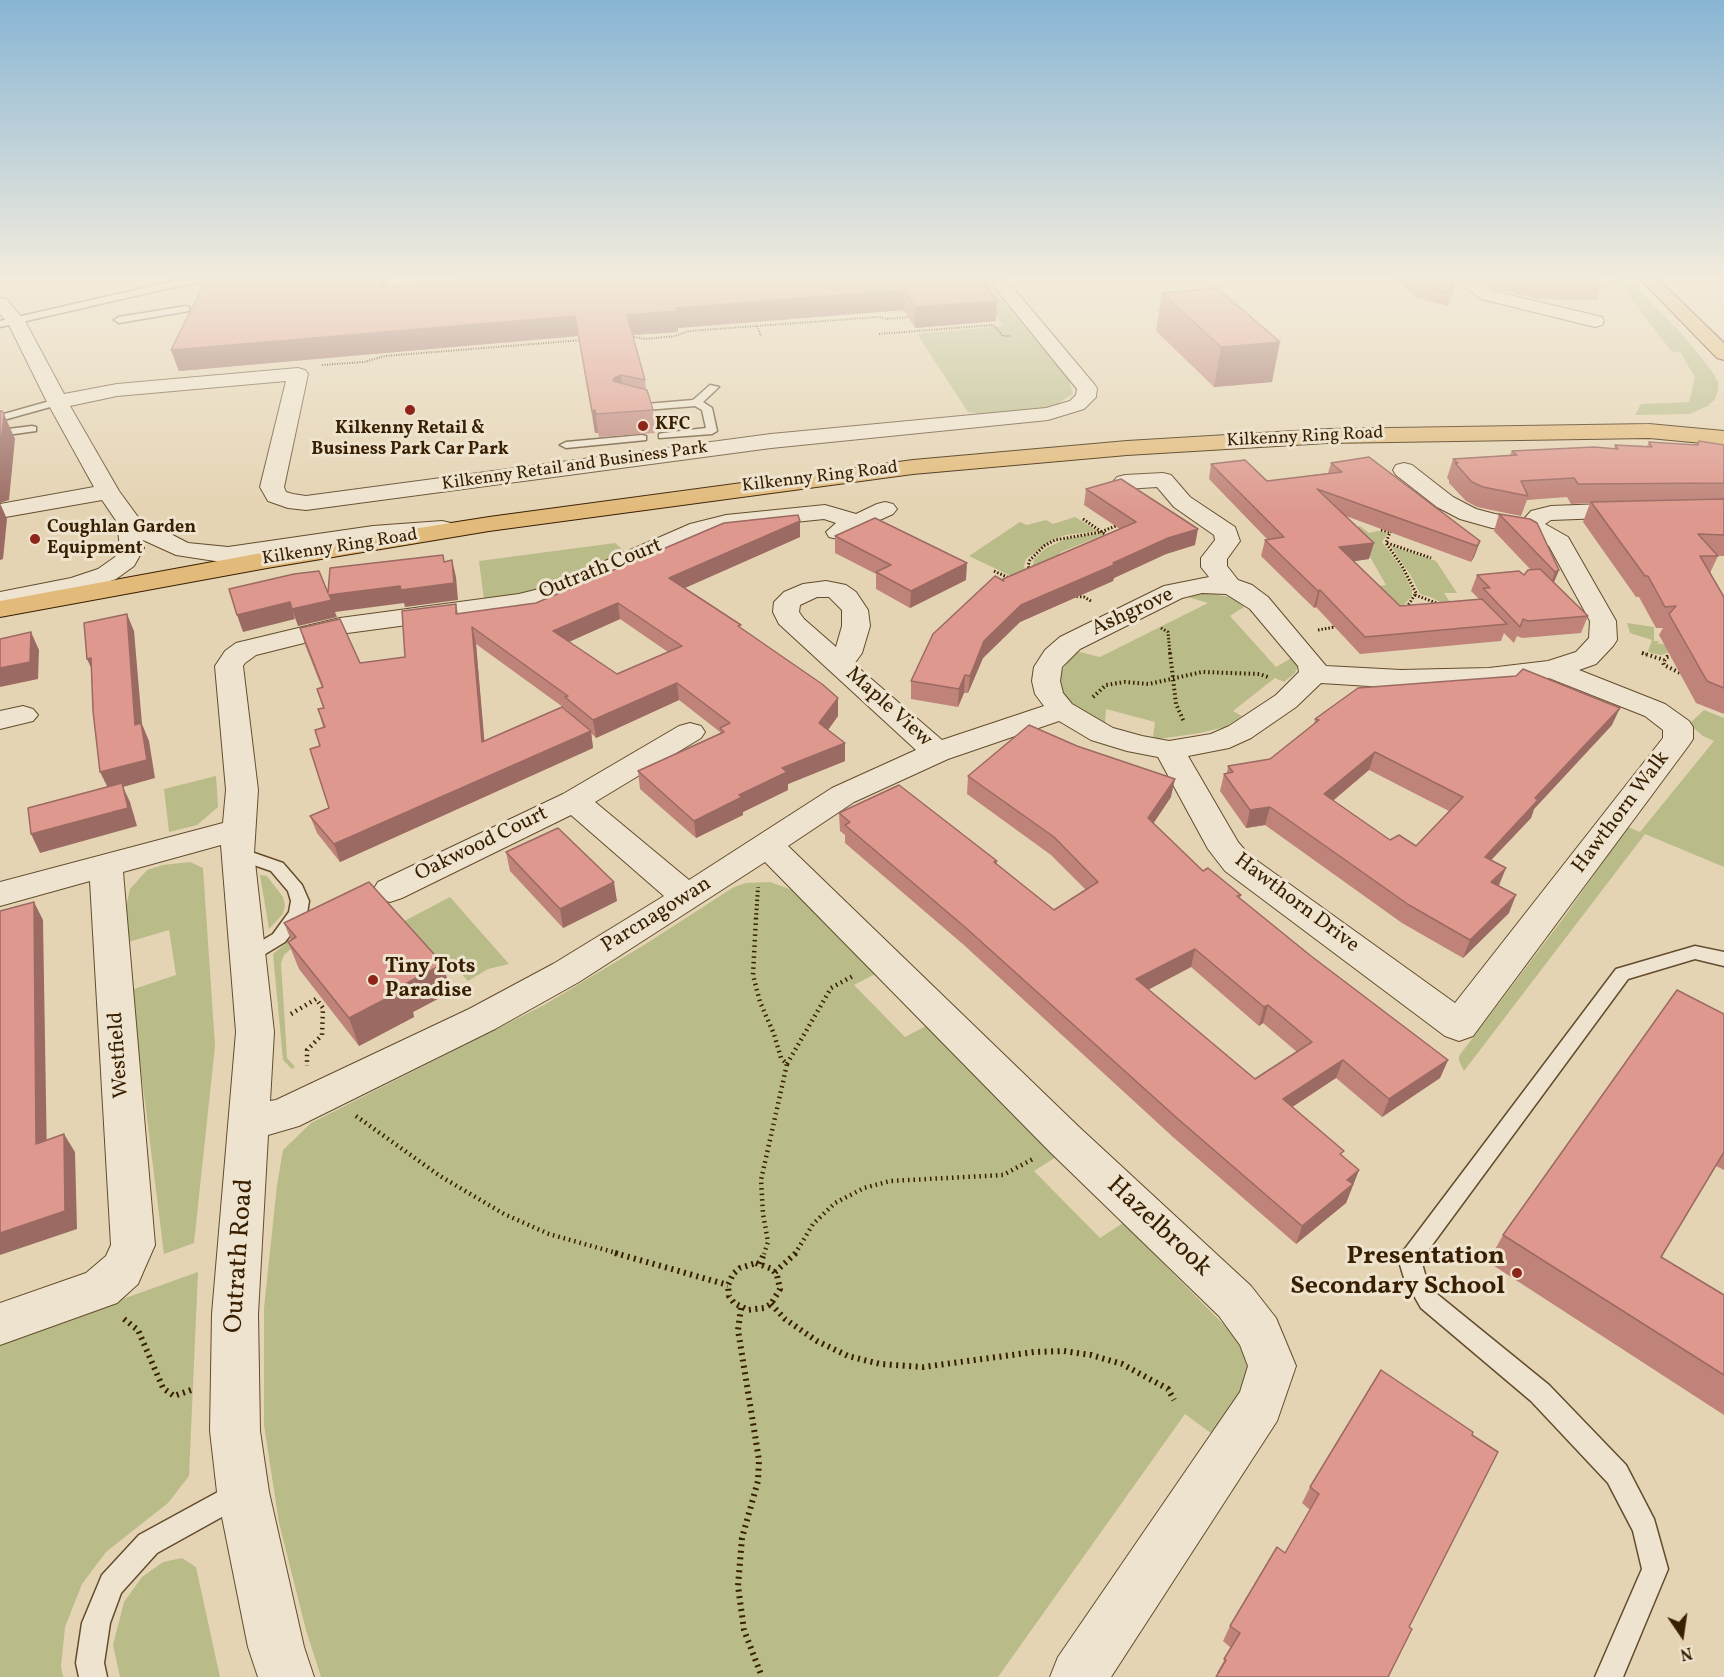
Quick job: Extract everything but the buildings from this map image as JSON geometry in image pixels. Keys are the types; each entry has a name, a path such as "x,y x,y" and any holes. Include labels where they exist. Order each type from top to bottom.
{"highway":[{"name":"Kilkenny Ring Road","path":"1649,431 1724,419"},
{"name":"Kilkenny Ring Road","path":"0,609 267,560 489,524 913,467 1127,448 1327,436 1649,431 1724,438"}],"street":[{"path":"29,356 108,492 129,522 170,545 185,550 228,555 373,533 489,524"},
{"name":"Kilkenny Retail and Business Park","path":"57,402 117,390 298,374 272,487 276,496 288,501 306,503 771,441 1048,414 1077,405 1086,397 1087,388 1060,356"},
{"path":"1403,470 1445,502 1468,514 1492,521 1530,527 1546,532 1559,542 1603,621 1603,640 1586,658 1552,669"},
{"path":"1125,482 1163,480 1182,502 1226,532 1228,541 1214,558 1214,567 1228,586"},
{"path":"0,511 108,492"},
{"path":"829,536 885,509"},
{"path":"1530,527 1539,516 1551,513 1650,510"},
{"name":"Outrath Court","path":"238,842 242,790 229,666 235,657 246,649 340,626 519,602 552,594 699,529 726,522 825,512 857,522"},
{"path":"0,600 77,585 107,574 125,561 132,548 129,522"},
{"name":"Ashgrove","path":"1202,585 1228,586 1243,591 1259,603 1312,665 1306,682 1286,701 1240,732 1218,742 1185,747 1138,745 1102,734 1062,710 1049,694 1046,681 1048,667 1055,656 1070,644 1136,610 1173,592 1202,585"},
{"name":"Maple View","path":"840,664 937,752"},
{"name":"Hawthorn Walk","path":"1306,682 1489,677 1552,669 1655,710 1678,727 1678,740 1460,1026"},
{"name":"Parcnagowan","path":"250,1123 285,1114 482,1018 566,974 843,795 937,752 1062,710"},
{"name":"Oakwood Court","path":"390,890 574,801 690,732"},
{"name":"Hawthorn Drive","path":"1185,747 1225,849 1237,863 1460,1026"},
{"name":"Oakwood Court","path":"574,801 688,897"},
{"path":"0,894 106,866 238,842"},
{"name":"Outrath Road","path":"238,842 255,1032 235,1314 233,1376 235,1431 243,1492 276,1647 286,1677"},
{"name":"Hazelbrook","path":"766,844 1064,1139 1235,1301 1259,1333 1272,1366 1260,1404 1078,1677"},
{"name":"Westfield","path":"101,1288 122,1270 133,1245 106,866"},
{"path":"0,1324 101,1288"}],"lane":[{"path":"696,403 714,387"},
{"path":"0,418 57,402"},
{"path":"623,402 646,407 696,403 706,408 712,431 663,436"},
{"path":"0,433 32,429"},
{"path":"566,445 642,438"},
{"path":"238,842 277,867 296,889 300,901 298,913 279,938 247,958"},
{"path":"1609,1677 1655,1569 1645,1528 1617,1474 1540,1392 1429,1301 1415,1278 1409,1258 1622,974 1695,952 1724,959"},
{"path":"93,1677 90,1663 96,1623 111,1584 148,1544 243,1492"}],"path":[{"path":"317,366 364,362 384,356"},
{"path":"1083,519 1114,540"},
{"path":"1030,572 1028,566 1030,560 1044,546 1064,537 1101,532 1125,523"},
{"path":"1386,543 1390,532 1397,528"},
{"path":"1381,530 1390,532"},
{"path":"1095,540 1106,535"},
{"path":"1386,543 1431,558"},
{"path":"1386,543 1412,582 1415,595 1405,610"},
{"path":"1021,576 1038,568"},
{"path":"993,571 1012,579 1004,583"},
{"path":"1065,592 1074,597 1084,597 1099,606"},
{"path":"1415,595 1442,605"},
{"path":"1136,610 1168,632 1176,704 1184,722 1185,747"},
{"path":"1315,630 1335,627 1334,623 1346,622"},
{"path":"1687,649 1688,657"},
{"path":"1642,652 1664,660 1672,656 1688,657 1710,666"},
{"path":"1694,660 1699,658"},
{"path":"1664,660 1668,671 1700,678"},
{"path":"1692,677 1704,671 1701,664"},
{"path":"1062,710 1092,697 1107,685 1125,682 1149,684 1175,680 1202,672 1251,673 1306,682"},
{"path":"766,844 758,889 753,975 759,1002 774,1034 781,1058 787,1064"},
{"path":"760,1264 768,1242 763,1214 761,1180 787,1064 831,988 882,959"},
{"path":"291,1014 316,999 323,1008 322,1035 307,1050 308,1067"},
{"path":"348,1113 354,1114 440,1176 504,1214 549,1234 729,1285"},
{"path":"775,1272 793,1257 813,1224 835,1203 864,1188 890,1181 1003,1175 1064,1139"},
{"path":"748,1264 760,1264 775,1272 780,1281 780,1289 771,1304 756,1310 741,1308 729,1296 729,1285 733,1274 748,1264"},
{"path":"101,1288 110,1307 138,1330 163,1388 174,1396 233,1376"},
{"path":"771,1304 785,1319 817,1341 848,1356 869,1361 923,1367 1034,1352 1064,1351 1091,1355 1122,1364 1168,1389 1174,1400"},
{"path":"741,1308 738,1330 759,1460 758,1481 742,1538 738,1586 744,1630 762,1677"}],"green space":[{"path":"932,356 1049,356 1069,380 1073,394 1051,408 984,414 968,412"},
{"path":"1683,356 1700,356 1718,382 1715,399 1708,406 1689,414 1635,415 1641,404 1689,402 1695,378"},
{"path":"1075,517 1098,531 1065,535 1052,540 1026,559 1024,566 1026,572 1013,577 969,556 1020,522 1027,525 1046,520 1053,524"},
{"path":"1360,526 1369,533 1378,531 1388,533 1382,542 1401,568 1412,590 1412,596 1396,613 1370,587 1386,585 1361,541 1347,530"},
{"path":"1100,533 1103,535 1061,552 1058,556 1032,569 1034,559 1046,548 1066,539"},
{"path":"615,543 629,555 541,591 484,600 479,561"},
{"path":"1391,546 1436,561 1457,593 1444,593 1452,605 1446,606 1433,598 1420,594"},
{"path":"1207,593 1235,598 1244,607 1230,616 1276,667 1293,657 1298,665 1295,673 1284,682 1275,678 1233,711 1242,716 1225,727 1159,739 1153,737 1155,722 1106,709 1105,724 1085,717 1062,691 1058,676 1076,651 1100,657 1208,603 1188,597"},
{"path":"1627,623 1654,627 1654,641 1683,648 1661,655 1651,653 1648,651 1652,640 1630,633"},
{"path":"1704,710 1724,718 1724,867 1645,834 1464,1071 1459,1056 1565,916 1628,827 1640,832 1714,741 1703,736 1689,724"},
{"path":"216,776 218,807 197,825 169,832 164,789"},
{"path":"190,862 203,868 215,1046 194,1243 164,1254 131,990 176,975 169,930 125,943 125,911 130,889 147,870 163,865"},
{"path":"260,875 267,876 283,897 285,905 283,914 269,929"},
{"path":"770,882 792,890 875,974 854,985 905,1037 926,1026 1056,1157 1034,1171 1100,1238 1123,1223 1236,1337 1251,1356 1253,1385 1215,1436 1185,1414 998,1677 321,1677 306,1630 279,1523 264,1425 264,1308 283,1150 311,1123 544,1005 734,887 746,883"},
{"path":"450,897 509,964 488,969 468,981 455,967 438,977 393,927"},
{"path":"305,936 284,955 281,963 287,1058 295,1067 292,1069 283,1060 273,954 291,939"},
{"path":"198,1272 189,1476 168,1503 106,1552 82,1584 65,1627 61,1666 63,1677 0,1677 0,1343"},
{"path":"182,1558 196,1567 220,1677 120,1677 113,1645 124,1602 142,1577 163,1562"}],"place":[{"name":"Kilkenny Retail & Business Park Car Park","path":"410,410"},
{"name":"KFC","path":"643,426"},
{"name":"Coughlan Garden Equipment","path":"35,539"},
{"name":"Tiny Tots Paradise","path":"373,980"},
{"name":"Presentation Secondary School","path":"1517,1273"}]}
